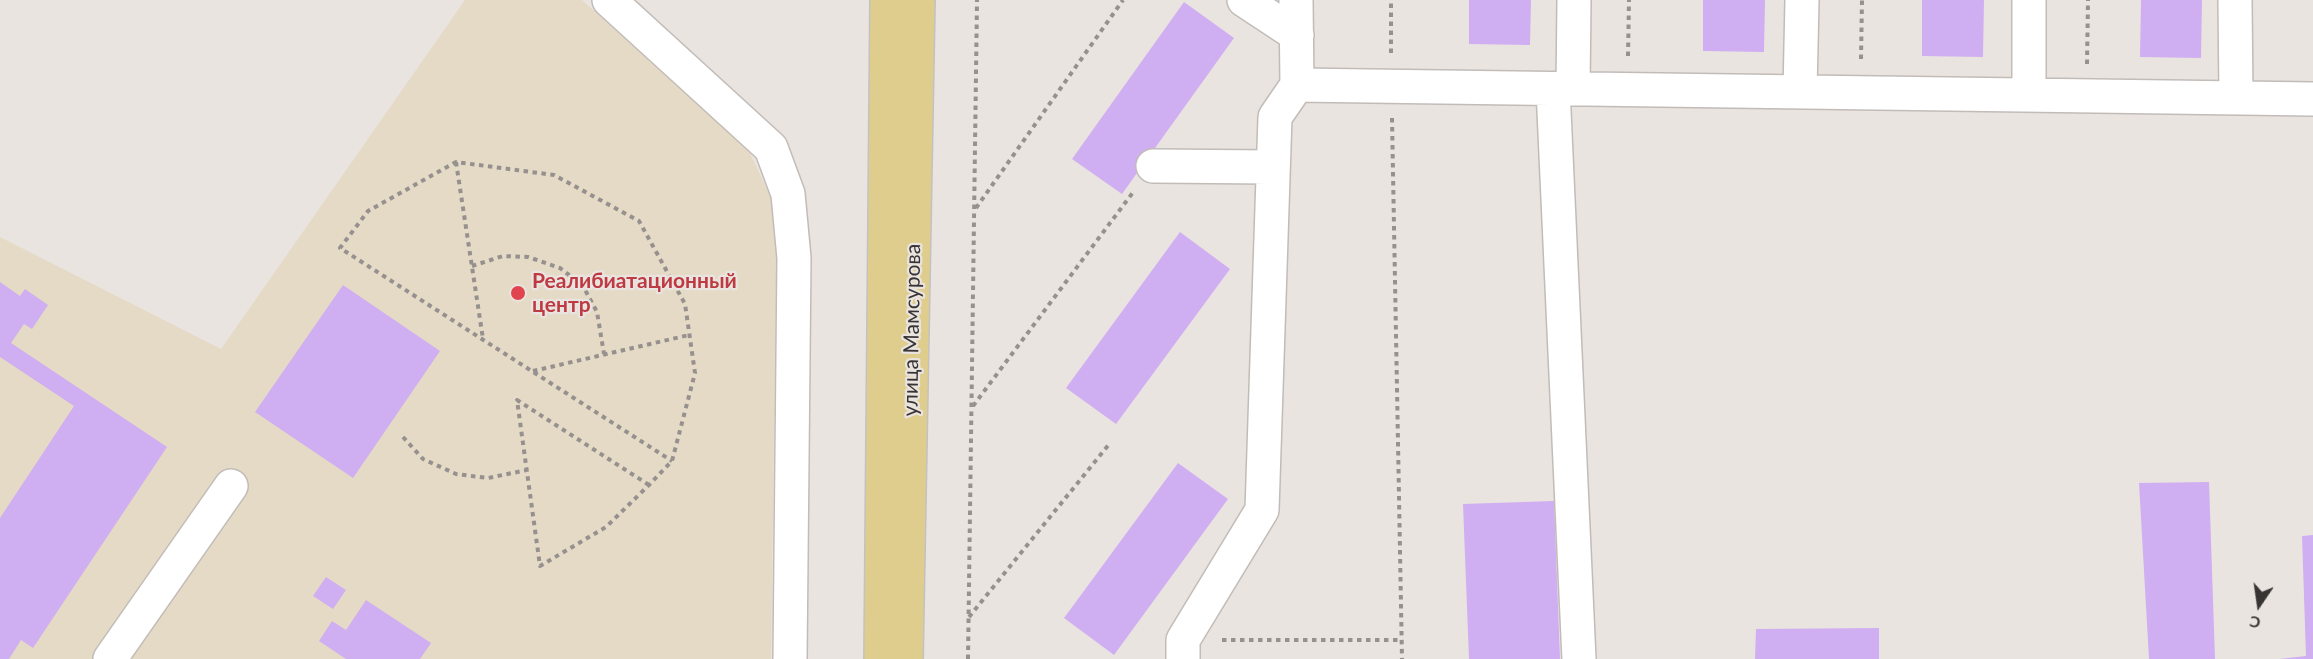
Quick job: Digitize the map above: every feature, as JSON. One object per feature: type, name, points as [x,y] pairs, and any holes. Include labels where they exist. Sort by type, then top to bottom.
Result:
[{"type":"main road","name":"улица Мамсурова","points":[[880,659],[887,0]]},
{"type":"main road","name":"улица Мамсурова","points":[[906,659],[918,0]]},
{"type":"lane","points":[[609,0],[771,148],[788,194],[794,258],[790,659]]},
{"type":"lane","points":[[1244,0],[1297,35]]},
{"type":"lane","points":[[1183,649],[1262,510],[1275,117],[1297,85],[1296,0]]},
{"type":"lane","points":[[1574,0],[1563,89],[1579,659]]},
{"type":"lane","points":[[1800,92],[1802,0]]},
{"type":"lane","points":[[2029,0],[2029,95]]},
{"type":"lane","points":[[2235,0],[2236,98]]},
{"type":"lane","points":[[1297,85],[2313,99]]},
{"type":"lane","points":[[1153,166],[1272,167]]},
{"type":"lane","points":[[110,659],[231,486]]},
{"type":"path","points":[[968,659],[976,209],[977,0]]},
{"type":"path","points":[[976,209],[1123,0]]},
{"type":"path","points":[[1391,0],[1402,659]]},
{"type":"path","points":[[1628,57],[1629,0]]},
{"type":"path","points":[[1861,62],[1862,0]]},
{"type":"path","points":[[2087,65],[2088,0]]},
{"type":"path","points":[[456,162],[483,339]]},
{"type":"path","points":[[649,485],[517,400],[540,566],[606,527],[649,485],[672,461],[695,373],[685,304],[639,221],[554,175],[456,162],[368,211],[340,248],[672,461]]},
{"type":"path","points":[[972,407],[1153,166]]},
{"type":"path","points":[[472,266],[503,256],[528,257],[560,268],[583,286],[597,312],[604,354]]},
{"type":"path","points":[[532,371],[689,334]]},
{"type":"path","points":[[404,437],[423,459],[456,474],[488,478],[527,470]]},
{"type":"path","points":[[968,618],[1110,443]]},
{"type":"path","points":[[1183,649],[1401,640]]},
{"type":"shaded area","name":"Реалибиатационный центр","points":[[465,0],[582,0],[748,149],[777,211],[771,659],[0,659],[0,237],[221,349]]},
{"type":"building","points":[[1469,0],[1531,0],[1530,45],[1469,44]]},
{"type":"building","points":[[1703,0],[1765,0],[1764,52],[1703,51]]},
{"type":"building","points":[[1922,0],[1984,0],[1983,57],[1922,56]]},
{"type":"building","points":[[2141,0],[2202,0],[2201,58],[2140,57]]},
{"type":"building","points":[[1184,2],[1234,38],[1122,194],[1072,159]]},
{"type":"building","points":[[1180,232],[1230,269],[1116,424],[1066,388]]},
{"type":"building","points":[[0,282],[20,296],[25,289],[48,305],[32,329],[24,324],[11,343],[167,447],[33,648],[21,640],[9,659],[0,659],[0,518],[74,406],[0,357]]},
{"type":"building","points":[[343,285],[440,351],[353,478],[255,412]]},
{"type":"building","points":[[1178,463],[1228,499],[1114,655],[1064,618]]},
{"type":"building","points":[[2209,482],[2215,659],[2149,659],[2139,483]]},
{"type":"building","points":[[1554,501],[1560,659],[1469,659],[1463,504]]},
{"type":"building","points":[[2313,535],[2313,659],[2279,659],[2306,656],[2302,536]]},
{"type":"building","points":[[326,577],[346,590],[333,609],[313,596]]},
{"type":"building","points":[[366,600],[431,643],[420,659],[346,659],[319,641],[332,621],[346,630]]},
{"type":"building","points":[[1879,628],[1879,659],[1755,659],[1756,629]]},
{"type":"place","name":"Реалибиатационный центр","points":[[518,293]]}]
